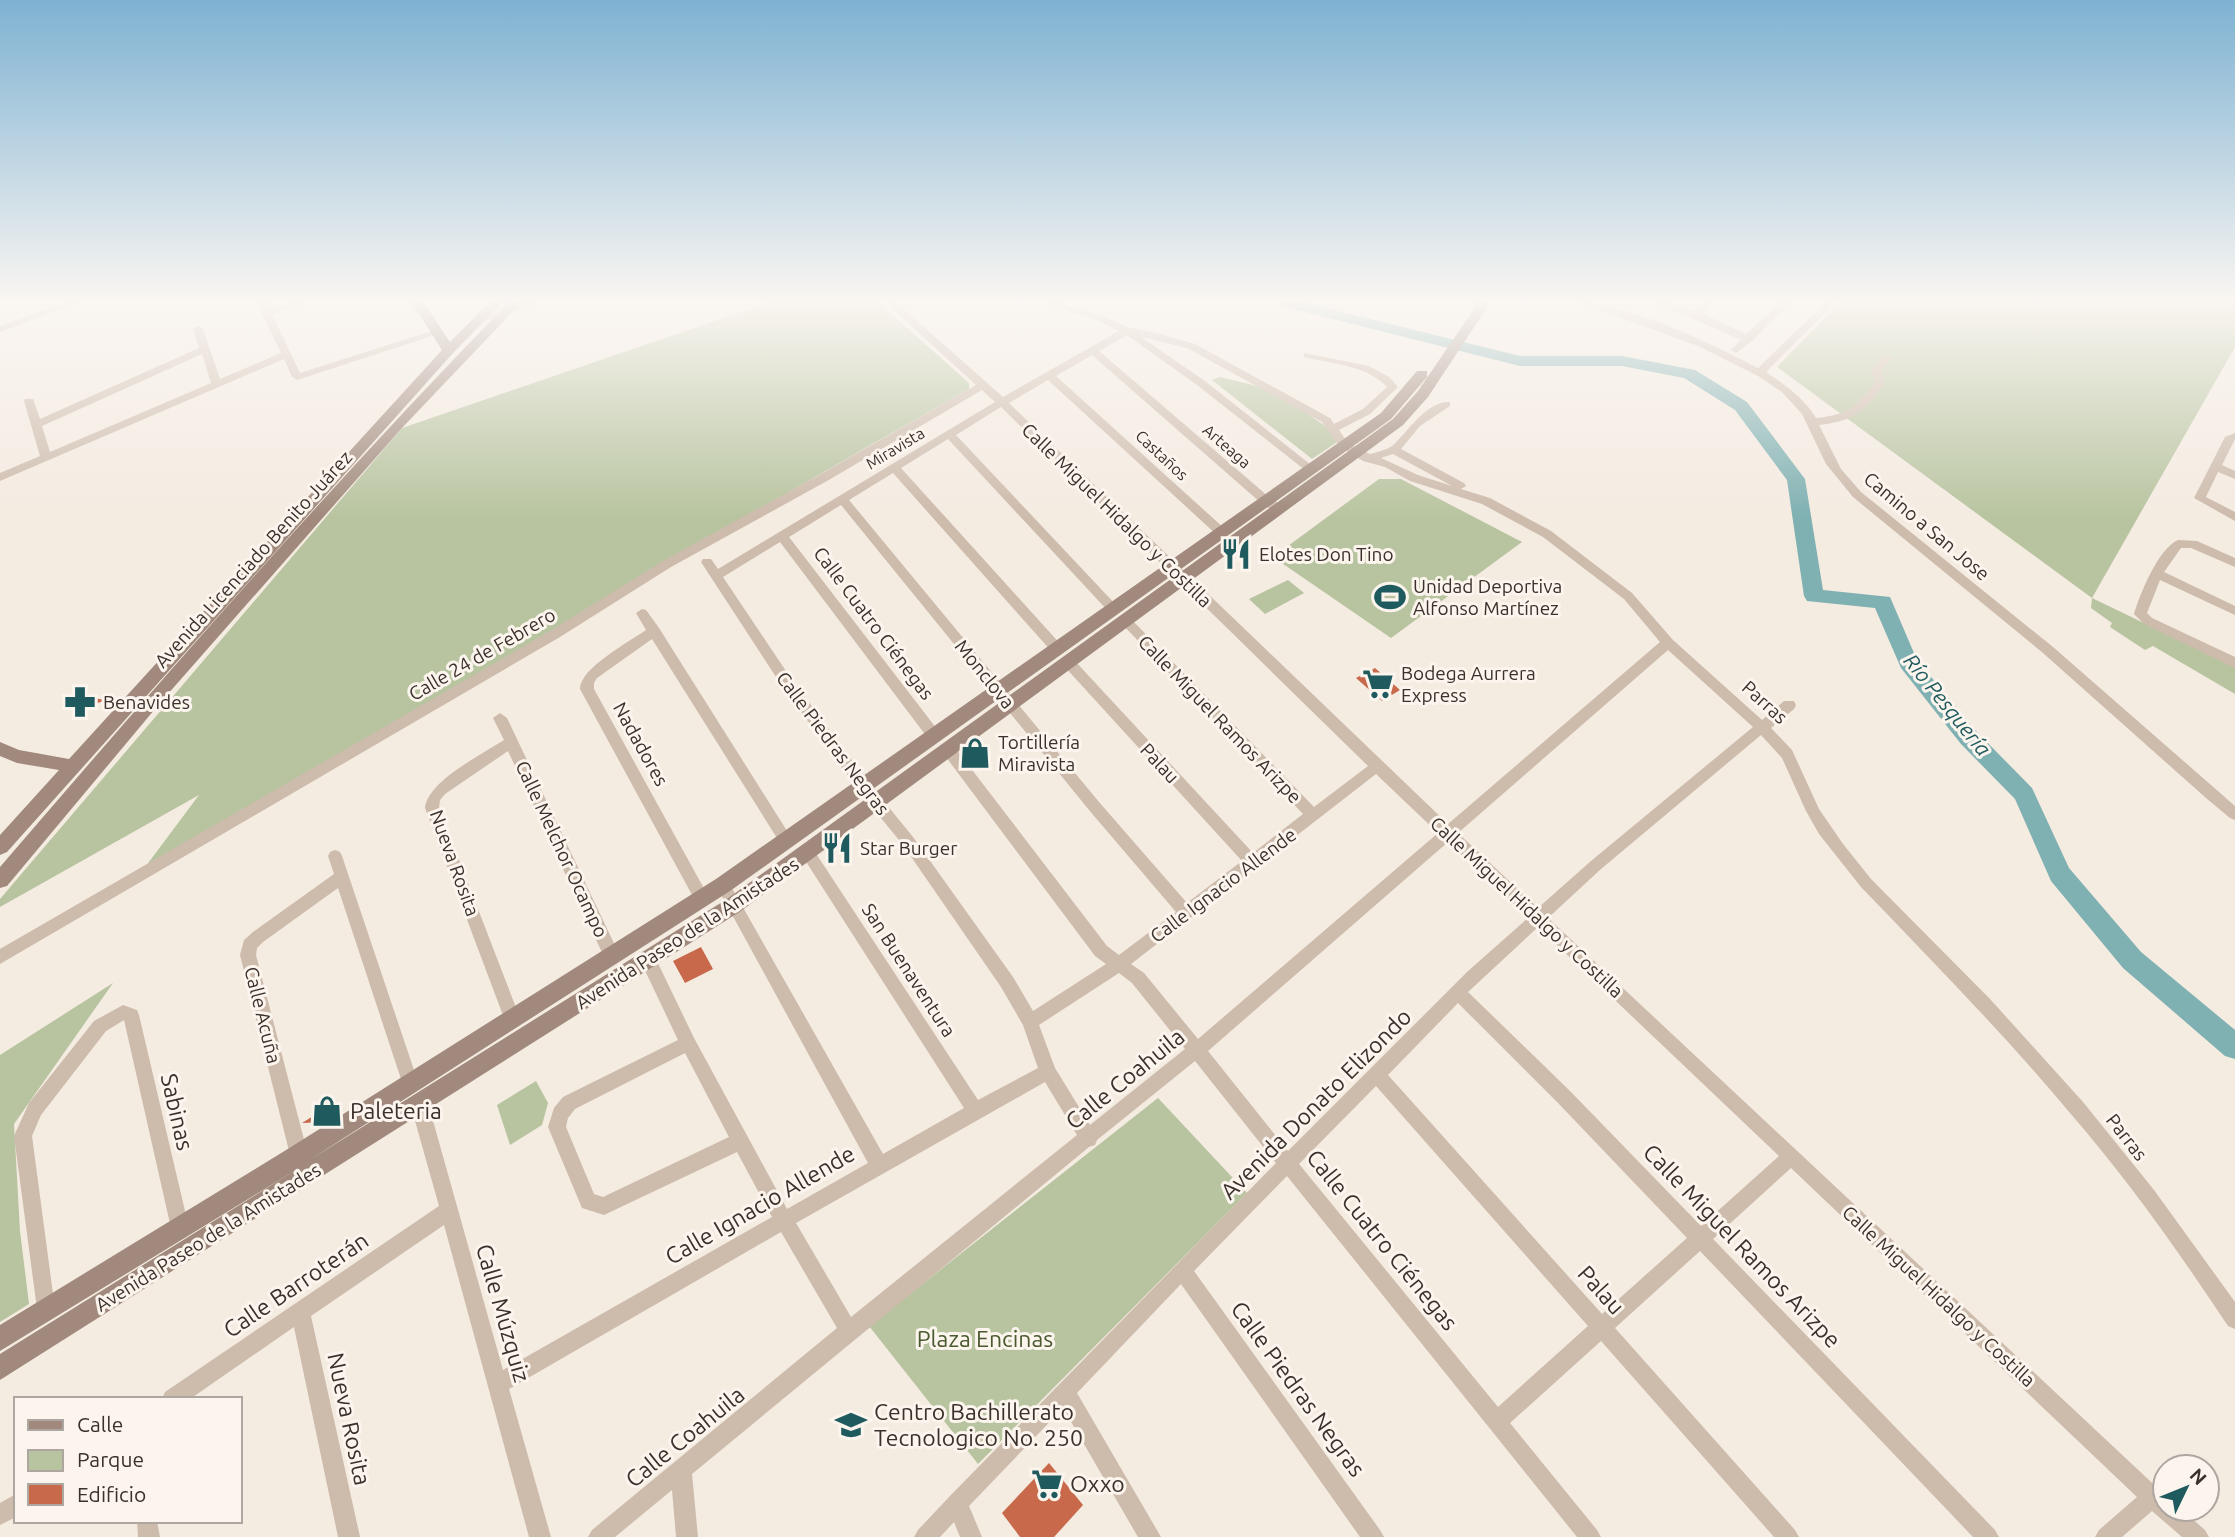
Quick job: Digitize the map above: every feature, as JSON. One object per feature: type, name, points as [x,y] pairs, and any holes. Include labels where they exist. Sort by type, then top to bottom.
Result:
[{"type":"street","points":[[36,425],[148,375]]},
{"type":"street","points":[[214,375],[217,384]]},
{"type":"street","points":[[0,477],[239,375]]},
{"type":"street","name":"Avenida Licenciado Benito Juárez","points":[[0,847],[426,375]]},
{"type":"street","name":"Avenida Licenciado Benito Juárez","points":[[0,880],[154,699],[443,375]]},
{"type":"street","name":"Calle Miguel Hidalgo y Costilla","points":[[972,375],[1377,766],[2151,1495]]},
{"type":"street","name":"Miravista","points":[[717,575],[1047,375]]},
{"type":"street","name":"Castaños","points":[[1049,375],[1222,532]]},
{"type":"street","name":"Arteaga","points":[[1121,375],[1272,504]]},
{"type":"street","points":[[1190,375],[1309,468]]},
{"type":"street","points":[[1244,375],[1313,412],[1334,428],[1356,452],[1394,450],[1486,501]]},
{"type":"street","points":[[1334,428],[1346,424],[1384,399],[1393,387],[1387,379],[1378,375]]},
{"type":"street","name":"Avenida Paseo de la Amistades","points":[[1177,574],[1222,532],[1356,452],[1373,433],[1412,409],[1433,375]]},
{"type":"street","name":"Camino a San Jose","points":[[1761,375],[1801,405],[1832,465],[1844,481],[1874,510],[2049,651],[2235,814]]},
{"type":"street","points":[[1812,422],[1838,419],[1857,413],[1880,383],[1877,375]]},
{"type":"street","name":"Calle 24 de Febrero","points":[[0,957],[555,634],[667,564],[983,385]]},
{"type":"street","points":[[29,401],[46,457]]},
{"type":"street","points":[[1394,450],[1416,425],[1446,404]]},
{"type":"street","name":"Calle Miguel Ramos Arizpe","points":[[949,434],[1314,816]]},
{"type":"street","points":[[2234,435],[2200,496],[2201,500],[2235,517]]},
{"type":"street","name":"Avenida Paseo de la Amistades","points":[[0,1368],[145,1263],[368,1122],[410,1082],[702,899],[864,787],[942,743],[1272,504],[1309,468],[1356,452]]},
{"type":"street","name":"Parras","points":[[1356,452],[1413,478],[1486,501],[1547,534],[1628,596],[1668,643],[1762,726],[1782,746],[1795,765],[1815,814],[1840,850],[1867,883],[2062,1090],[2183,1244],[2235,1319]]},
{"type":"street","name":"Palau","points":[[894,467],[1252,862]]},
{"type":"street","points":[[2216,467],[2235,475]]},
{"type":"street","name":"Monclova","points":[[841,498],[1004,699],[1186,913]]},
{"type":"street","name":"Calle Cuatro Ciénegas","points":[[781,535],[1101,951],[1138,978],[1590,1537]]},
{"type":"street","points":[[2235,563],[2193,544],[2182,543],[2171,551],[2140,611],[2142,617],[2235,663]]},
{"type":"street","name":"Calle Piedras Negras","points":[[707,562],[785,680],[876,803],[908,841],[1007,982],[1030,1022],[1048,1072],[1089,1139]]},
{"type":"street","points":[[2158,574],[2235,611]]},
{"type":"street","points":[[642,612],[787,842]]},
{"type":"street","name":"Nadadores","points":[[654,631],[592,675],[587,682],[587,689],[702,899]]},
{"type":"street","name":"Calle Coahuila","points":[[599,1537],[981,1222],[1198,1050],[1668,643]]},
{"type":"street","points":[[133,698],[154,699]]},
{"type":"street","name":"Avenida Donato Elizondo","points":[[925,1537],[1182,1270],[1458,993],[1606,856],[1789,705]]},
{"type":"street","name":"Calle Melchor Ocampo","points":[[500,718],[612,956]]},
{"type":"street","name":"Nueva Rosita","points":[[511,742],[440,790],[433,799],[432,808],[512,1018]]},
{"type":"street","name":"Avenida Paseo de la Amistades","points":[[0,1339],[46,1310],[145,1263],[180,1228],[299,1155],[368,1122],[419,1103],[566,1012],[734,905],[808,853],[876,803],[942,743]]},
{"type":"street","points":[[0,749],[17,756],[72,766]]},
{"type":"street","name":"Calle Ignacio Allende","points":[[1030,1022],[1118,965],[1377,766]]},
{"type":"street","name":"San Buenaventura","points":[[808,853],[975,1111]]},
{"type":"street","points":[[335,856],[410,1082]]},
{"type":"street","name":"Calle Acuña","points":[[299,1155],[248,956],[250,945],[258,937],[341,877]]},
{"type":"street","points":[[723,885],[879,1165]]},
{"type":"street","points":[[648,960],[740,1142],[849,1331]]},
{"type":"street","points":[[556,991],[566,1012]]},
{"type":"street","name":"Calle Miguel Ramos Arizpe","points":[[1458,993],[1565,1098],[1988,1537]]},
{"type":"street","name":"Sabinas","points":[[46,1310],[23,1136],[35,1109],[100,1026],[123,1012],[131,1014],[180,1228]]},
{"type":"street","points":[[688,1043],[569,1103],[560,1114],[557,1127],[588,1202],[604,1206],[740,1142]]},
{"type":"street","name":"Calle Ignacio Allende","points":[[498,1384],[879,1165],[1048,1072]]},
{"type":"street","name":"Palau","points":[[1377,1075],[1788,1537]]},
{"type":"street","name":"Calle Múzquiz","points":[[419,1103],[540,1537]]},
{"type":"street","points":[[1497,1422],[1790,1158]]},
{"type":"street","name":"Calle Barroterán","points":[[175,1397],[449,1211]]},
{"type":"street","name":"Calle Piedras Negras","points":[[1182,1270],[1373,1537]]},
{"type":"street","name":"Nueva Rosita","points":[[300,1311],[349,1537]]},
{"type":"street","points":[[1065,1392],[1150,1537]]},
{"type":"street","points":[[681,1470],[687,1537]]},
{"type":"street","points":[[957,1503],[971,1537]]},
{"type":"street","points":[[2106,1537],[2151,1511]]},
{"type":"street","name":"Calle Miguel Hidalgo y Costilla","points":[[2182,1523],[2198,1537]]},
{"type":"green space","points":[[558,375],[960,375],[969,383],[969,389],[143,870],[199,795],[0,907],[0,899],[402,428]]},
{"type":"green space","points":[[1788,375],[2219,375],[2092,598]]},
{"type":"green space","points":[[1220,377],[1257,386],[1296,406],[1343,438],[1312,459],[1212,380]]},
{"type":"green space","name":"Unidad Deportiva Alfonso Martínez","points":[[1379,479],[1401,479],[1522,542],[1391,638],[1273,557]]},
{"type":"green space","points":[[1288,580],[1304,593],[1265,614],[1249,599]]},
{"type":"green space","points":[[2092,598],[2235,667],[2235,694],[2153,646],[2145,650],[2110,627],[2112,623],[2091,608]]},
{"type":"green space","points":[[113,983],[14,1124],[20,1231],[29,1304],[0,1322],[0,1055]]},
{"type":"green space","points":[[536,1081],[548,1103],[542,1125],[510,1145],[497,1105]]},
{"type":"green space","name":"Plaza Encinas","points":[[1158,1098],[1247,1193],[978,1464],[869,1326]]},
{"type":"building","name":"Bodega Aurrera Express","points":[[1375,668],[1400,690],[1382,701],[1356,678]]},
{"type":"building","name":"Benavides","points":[[72,695],[106,700],[81,709],[62,706]]},
{"type":"building","points":[[701,947],[713,969],[685,983],[673,961]]},
{"type":"building","name":"Paleteria","points":[[329,1106],[335,1116],[325,1122],[302,1123]]},
{"type":"building","name":"Oxxo","points":[[1049,1463],[1083,1505],[1054,1537],[1020,1537],[1002,1513]]},
{"type":"waterway","name":"Río Pesquería","points":[[1690,375],[1741,406],[1796,479],[1814,596],[1883,602],[1908,663],[1969,738],[2024,794],[2060,874],[2132,960],[2235,1047]]},
{"type":"place","name":"Elotes Don Tino","points":[[1236,554]]},
{"type":"place","name":"Unidad Deportiva Alfonso Martínez","points":[[1390,597]]},
{"type":"place","name":"Bodega Aurrera Express","points":[[1378,684]]},
{"type":"place","name":"Benavides","points":[[80,702]]},
{"type":"place","name":"Tortillería Miravista","points":[[975,753]]},
{"type":"place","name":"Star Burger","points":[[837,848]]},
{"type":"place","name":"Paleteria","points":[[327,1111]]},
{"type":"place","name":"Centro Bachillerato Tecnologico No. 250","points":[[851,1425]]},
{"type":"place","name":"Oxxo","points":[[1047,1484]]}]
